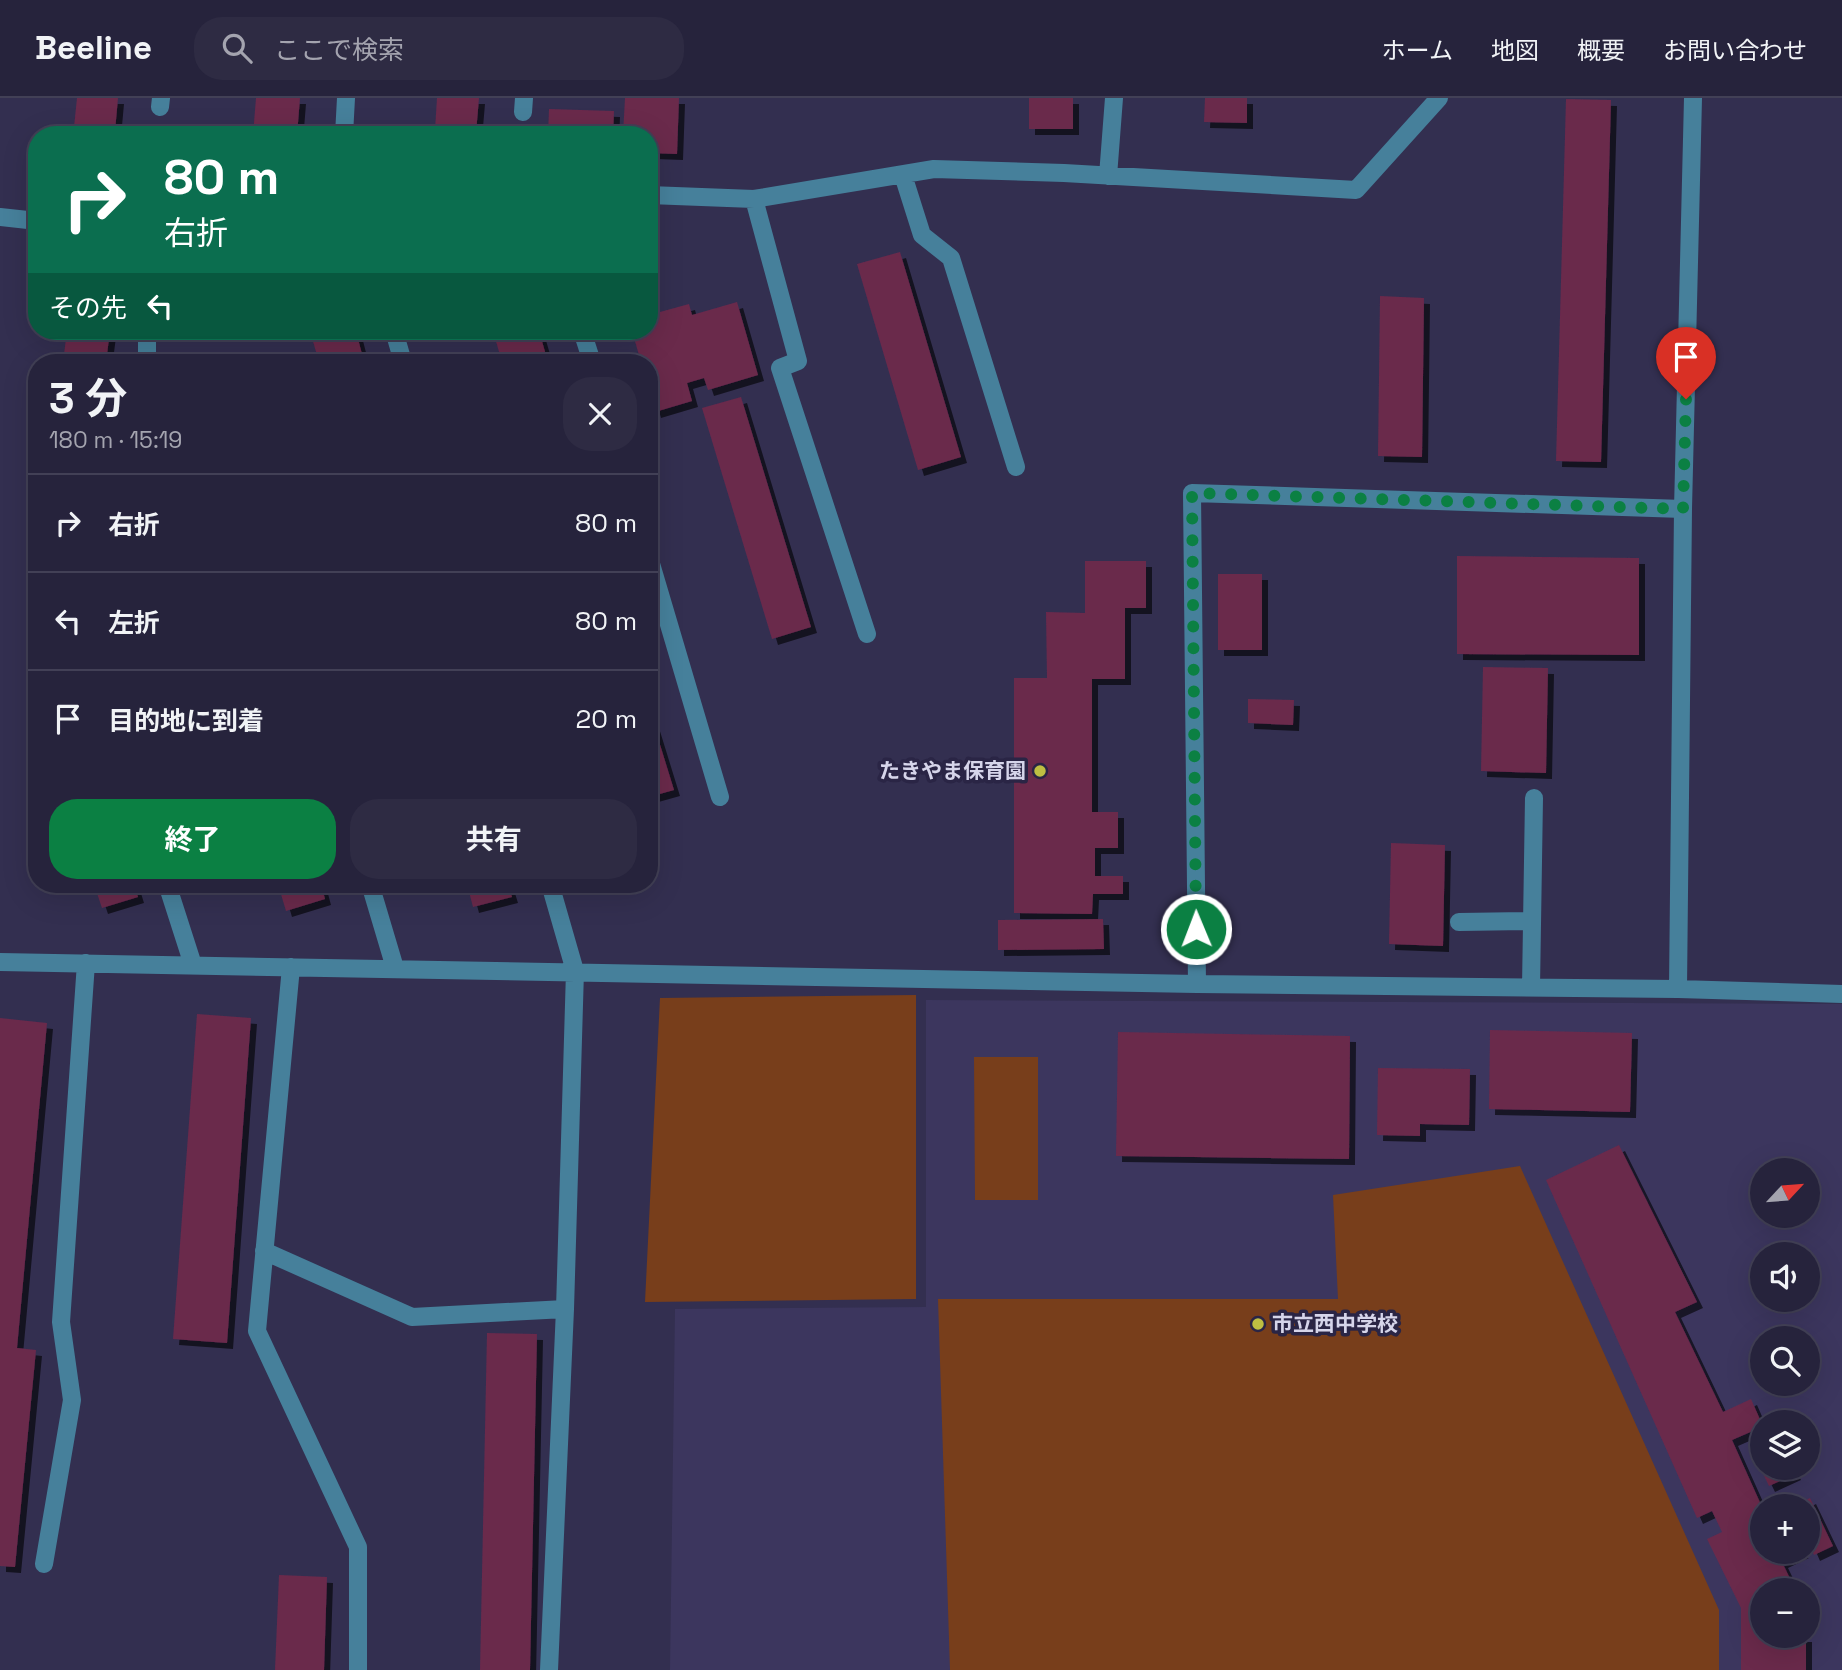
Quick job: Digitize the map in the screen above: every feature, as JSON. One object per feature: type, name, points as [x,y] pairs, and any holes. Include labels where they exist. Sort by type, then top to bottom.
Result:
[{"type":"street","points":[[344,126],[346,98]]},
{"type":"street","points":[[1108,176],[1114,98]]},
{"type":"street","points":[[658,195],[754,200],[934,169],[1356,190],[1439,98]]},
{"type":"street","points":[[1678,989],[1683,509],[1693,98]]},
{"type":"street","points":[[903,175],[922,235],[951,258],[1016,467]]},
{"type":"street","points":[[754,200],[798,361],[780,368],[866,635]]},
{"type":"street","points":[[0,217],[28,220]]},
{"type":"street","points":[[1197,984],[1192,493],[1683,509]]},
{"type":"street","points":[[658,587],[720,797]]},
{"type":"street","points":[[1531,987],[1534,798]]},
{"type":"street","points":[[170,893],[193,965]]},
{"type":"street","points":[[373,893],[395,968]]},
{"type":"street","points":[[549,1670],[565,1309],[575,971],[553,893]]},
{"type":"street","points":[[1459,922],[1531,921]]},
{"type":"street","points":[[0,962],[1197,984],[1678,989],[1842,994]]},
{"type":"street","points":[[44,1564],[72,1400],[61,1322],[86,962]]},
{"type":"street","points":[[291,967],[257,1331],[358,1547],[358,1670]]},
{"type":"street","points":[[264,1251],[412,1317],[565,1309]]},
{"type":"shaded area","points":[[916,995],[916,1299],[645,1302],[660,998]]},
{"type":"shaded area","name":"市立西中学校","points":[[926,1000],[1842,1004],[1842,1670],[670,1670],[675,1309],[926,1307]]},
{"type":"shaded area","points":[[974,1057],[1038,1057],[1038,1200],[975,1200]]},
{"type":"shaded area","points":[[1520,1166],[1719,1610],[1719,1670],[950,1670],[938,1299],[1338,1299],[1333,1195]]},
{"type":"building","points":[[77,98],[118,98],[115,126],[74,126]]},
{"type":"building","points":[[256,98],[300,98],[298,126],[254,126]]},
{"type":"building","points":[[437,98],[479,98],[477,126],[435,126]]},
{"type":"building","points":[[625,98],[679,98],[677,154],[658,153],[658,126],[623,126]]},
{"type":"building","points":[[1029,98],[1073,98],[1073,129],[1029,129]]},
{"type":"building","points":[[1205,98],[1247,98],[1247,123],[1204,122]]},
{"type":"building","points":[[1566,99],[1611,100],[1601,462],[1556,461]]},
{"type":"building","points":[[549,109],[614,111],[613,126],[548,126]]},
{"type":"building","points":[[900,252],[961,457],[918,470],[857,264]]},
{"type":"building","points":[[1380,296],[1424,298],[1422,457],[1378,456]]},
{"type":"building","points":[[737,302],[758,375],[708,390],[704,378],[687,383],[692,401],[658,411],[658,354],[639,354],[635,340],[658,340],[658,313],[689,304],[692,315]]},
{"type":"building","points":[[66,340],[109,340],[107,354],[64,354]]},
{"type":"building","points":[[313,340],[358,340],[362,354],[317,354]]},
{"type":"building","points":[[496,340],[542,340],[546,354],[500,354]]},
{"type":"building","points":[[741,397],[811,627],[772,639],[702,408]]},
{"type":"building","points":[[1457,556],[1639,558],[1639,655],[1457,654]]},
{"type":"building","points":[[1085,561],[1146,561],[1146,608],[1125,608],[1125,679],[1092,679],[1092,812],[1118,812],[1118,848],[1095,848],[1095,876],[1123,876],[1123,894],[1093,894],[1092,914],[1014,913],[1014,678],[1047,678],[1046,612],[1085,613]]},
{"type":"building","points":[[1218,574],[1262,574],[1262,650],[1218,650]]},
{"type":"building","points":[[1483,667],[1548,668],[1546,773],[1481,771]]},
{"type":"building","points":[[1248,699],[1294,700],[1293,725],[1248,723]]},
{"type":"building","points":[[658,738],[674,790],[658,794]]},
{"type":"building","points":[[1391,843],[1445,845],[1443,946],[1389,944]]},
{"type":"building","points":[[97,893],[137,893],[138,897],[102,908]]},
{"type":"building","points":[[281,893],[323,893],[325,899],[286,911]]},
{"type":"building","points":[[469,893],[511,893],[512,897],[473,907]]},
{"type":"building","points":[[1103,919],[1104,949],[998,950],[998,920]]},
{"type":"building","points":[[197,1014],[251,1018],[227,1343],[173,1339]]},
{"type":"building","points":[[0,1018],[47,1023],[17,1348],[36,1350],[15,1567],[0,1566]]},
{"type":"building","points":[[1490,1030],[1632,1033],[1630,1112],[1489,1109]]},
{"type":"building","points":[[1118,1032],[1350,1036],[1349,1159],[1116,1156]]},
{"type":"building","points":[[1378,1068],[1470,1069],[1469,1125],[1420,1124],[1420,1136],[1377,1135]]},
{"type":"building","points":[[1619,1145],[1697,1302],[1675,1312],[1723,1412],[1751,1399],[1756,1410],[1750,1410],[1750,1432],[1732,1440],[1756,1494],[1750,1494],[1750,1564],[1783,1564],[1790,1578],[1750,1578],[1750,1648],[1806,1648],[1806,1670],[1741,1670],[1741,1608],[1707,1539],[1722,1532],[1712,1511],[1697,1518],[1546,1180]]},
{"type":"building","points":[[487,1333],[537,1334],[530,1670],[480,1670]]},
{"type":"building","points":[[1766,1480],[1782,1480],[1769,1486]]},
{"type":"building","points":[[1820,1519],[1833,1546],[1820,1552]]},
{"type":"building","points":[[279,1575],[327,1577],[324,1670],[275,1670]]},
{"type":"place","name":"たきやま保育園","points":[[1040,771]]},
{"type":"place","name":"市立西中学校","points":[[1258,1324]]},
{"type":"route","points":[[1196,929],[1192,493],[1683,509],[1686,399]]}]
